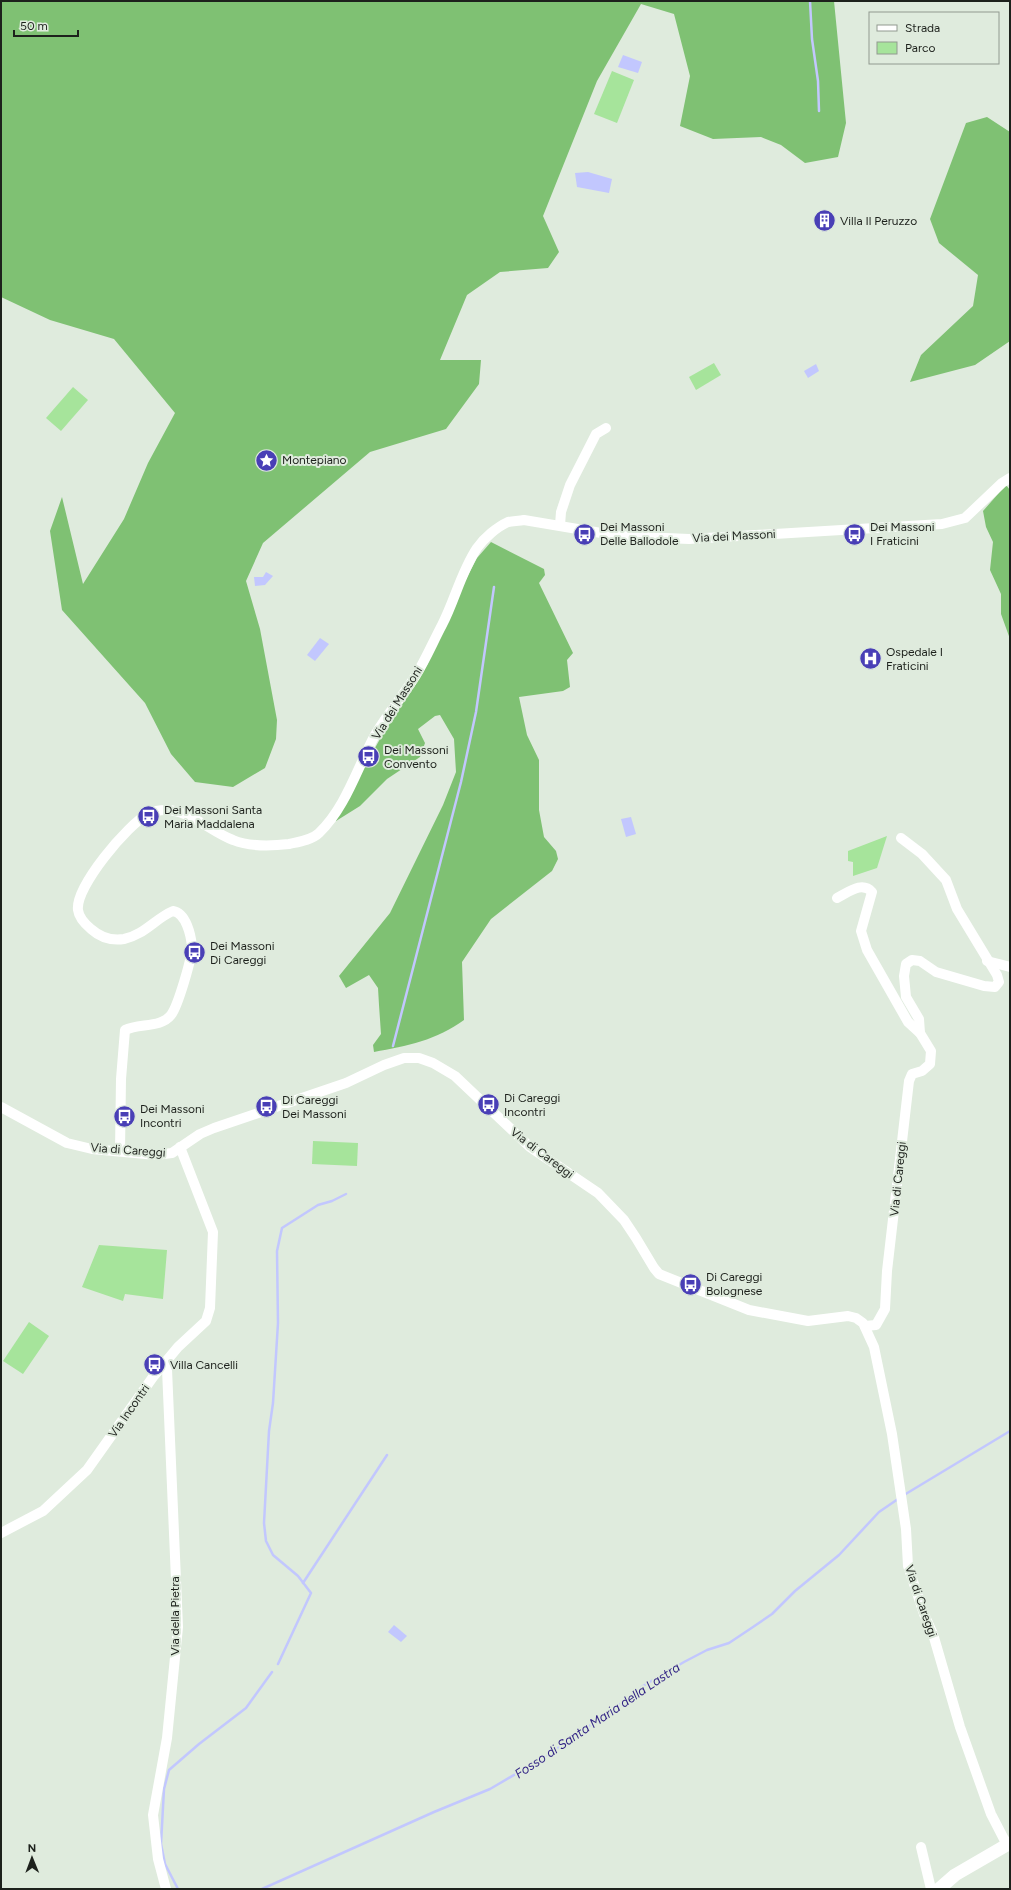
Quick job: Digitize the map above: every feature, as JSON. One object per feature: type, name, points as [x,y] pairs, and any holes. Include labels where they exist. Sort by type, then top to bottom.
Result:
[{"type":"main road","points":[[939,1889],[956,1875],[1008,1844]]},
{"type":"street","points":[[560,525],[561,512],[570,485],[596,434],[606,428]]},
{"type":"street","name":"Via dei Massoni","points":[[120,1151],[121,1080],[125,1030],[165,1020],[171,1015],[182,988],[192,947],[183,918],[176,912],[170,912],[144,930],[126,938],[104,938],[91,929],[80,918],[77,908],[84,887],[98,866],[130,828],[145,816],[158,811],[181,812],[233,840],[256,845],[287,844],[299,842],[317,835],[331,819],[345,797],[376,735],[416,675],[444,620],[458,583],[478,547],[491,534],[508,522],[524,520],[619,536],[689,539],[942,524],[965,518],[1002,483],[1010,478]]},
{"type":"street","name":"Via di Careggi","points":[[901,838],[922,854],[946,880],[957,909],[987,961],[997,974],[999,982],[995,987],[984,986],[936,972],[920,960],[912,960],[906,964],[904,976],[906,996],[919,1019],[920,1033]]},
{"type":"street","name":"Via di Careggi","points":[[837,898],[860,886],[868,888],[872,892],[861,931],[867,950],[908,1022],[920,1033],[931,1052],[930,1064],[922,1071],[912,1074],[909,1080],[887,1271],[885,1308],[876,1325],[864,1326]]},
{"type":"street","points":[[987,961],[1010,967]]},
{"type":"street","name":"Via di Careggi","points":[[2,1111],[67,1143],[92,1149],[156,1155],[172,1153],[200,1134],[214,1128],[346,1083],[404,1058],[419,1058],[433,1063],[455,1076],[520,1138],[598,1194],[624,1220],[659,1274],[749,1310],[808,1321],[848,1316],[856,1318],[864,1326],[874,1347],[892,1434],[906,1529],[908,1566],[924,1614],[933,1634],[960,1727],[991,1814],[1008,1844]]},
{"type":"street","name":"Via Incontri","points":[[1,1533],[43,1511],[87,1470],[153,1377],[178,1347],[206,1321],[210,1308],[213,1232],[180,1147]]},
{"type":"street","name":"Via della Pietra","points":[[163,1366],[167,1369],[178,1627],[167,1738],[153,1815],[158,1859],[166,1889]]},
{"type":"street","points":[[921,1847],[931,1889]]},
{"type":"green space","points":[[1,1],[834,1],[846,123],[838,157],[805,163],[781,145],[761,137],[713,139],[680,126],[690,76],[674,14],[641,4],[597,81],[543,216],[559,252],[548,268],[500,272],[467,295],[440,360],[481,360],[479,384],[446,429],[370,452],[263,543],[246,581],[260,629],[277,720],[276,739],[265,768],[233,787],[195,782],[171,754],[145,703],[62,610],[50,531],[62,497],[83,584],[124,519],[148,463],[175,413],[114,339],[50,320],[1,297]]},
{"type":"green space","points":[[612,71],[634,80],[617,123],[594,114]]},
{"type":"green space","points":[[987,117],[1010,132],[1010,341],[975,365],[910,382],[921,355],[973,306],[978,275],[939,243],[930,219],[966,123]]},
{"type":"green space","points":[[714,363],[721,375],[696,390],[689,377]]},
{"type":"green space","points":[[73,387],[88,400],[61,431],[46,418]]},
{"type":"green space","points":[[1006,485],[1010,490],[1010,639],[1001,614],[1001,594],[990,570],[993,542],[986,527],[983,511]]},
{"type":"green space","points":[[491,542],[544,569],[545,575],[539,583],[573,653],[567,660],[570,687],[563,691],[519,697],[527,735],[539,760],[539,810],[544,837],[556,851],[558,859],[552,871],[491,919],[462,962],[464,1020],[443,1033],[410,1045],[374,1052],[373,1045],[381,1034],[378,988],[369,975],[346,988],[339,976],[390,913],[443,805],[456,772],[454,739],[440,715],[435,716],[418,729],[425,743],[420,757],[387,779],[360,806],[336,821],[336,818],[380,739],[427,665],[461,589],[477,558]]},
{"type":"green space","points":[[887,836],[877,868],[853,876],[853,862],[848,861],[848,851]]},
{"type":"green space","points":[[313,1141],[358,1143],[357,1166],[312,1164]]},
{"type":"green space","points":[[99,1245],[167,1250],[163,1299],[125,1294],[123,1301],[82,1287]]},
{"type":"green space","points":[[29,1322],[49,1336],[23,1374],[3,1361]]},
{"type":"water","points":[[623,55],[642,62],[638,73],[618,67]]},
{"type":"water","points":[[588,172],[612,179],[609,193],[577,187],[575,173]]},
{"type":"water","points":[[816,364],[819,371],[808,378],[804,371]]},
{"type":"water","points":[[266,572],[273,576],[265,585],[255,586],[254,577],[263,577]]},
{"type":"water","points":[[320,638],[329,644],[315,661],[307,655]]},
{"type":"water","points":[[631,817],[636,834],[626,837],[621,819]]},
{"type":"water","points":[[394,1625],[407,1636],[401,1642],[388,1632]]},
{"type":"waterway","points":[[810,1],[812,39],[818,81],[819,111]]},
{"type":"waterway","points":[[393,1046],[461,782],[476,712],[494,587]]},
{"type":"waterway","points":[[278,1664],[311,1593],[298,1576],[273,1555],[266,1541],[264,1523],[269,1431],[273,1403],[278,1323],[277,1251],[282,1228],[318,1205],[332,1201],[346,1194]]},
{"type":"waterway","name":"Fosso di Santa Maria della Lastra","points":[[904,1495],[1010,1431]]},
{"type":"waterway","points":[[303,1583],[387,1455]]},
{"type":"waterway","name":"Fosso di Santa Maria della Lastra","points":[[262,1889],[434,1812],[490,1789],[548,1755],[619,1705],[643,1686],[707,1650],[729,1643],[772,1614],[795,1591],[839,1555],[879,1512],[898,1499]]},
{"type":"waterway","points":[[178,1889],[165,1864],[161,1844],[164,1789],[169,1770],[199,1744],[246,1708],[272,1672]]},
{"type":"place","name":"Villa Il Peruzzo","points":[[825,221]]},
{"type":"place","name":"Montepiano","points":[[267,460]]},
{"type":"place","name":"Dei Massoni Delle Ballodole","points":[[584,534]]},
{"type":"place","name":"Dei Massoni I Fraticini","points":[[855,534]]},
{"type":"place","name":"Ospedale I Fraticini","points":[[871,659]]},
{"type":"place","name":"Dei Massoni Convento","points":[[369,757]]},
{"type":"place","name":"Dei Massoni Santa Maria Maddalena","points":[[149,817]]},
{"type":"place","name":"Dei Massoni Di Careggi","points":[[194,953]]},
{"type":"place","name":"Di Careggi Incontri","points":[[489,1105]]},
{"type":"place","name":"Di Careggi Dei Massoni","points":[[266,1107]]},
{"type":"place","name":"Dei Massoni Incontri","points":[[124,1116]]},
{"type":"place","name":"Di Careggi Bolognese","points":[[690,1284]]},
{"type":"place","name":"Villa Cancelli","points":[[154,1365]]}]
